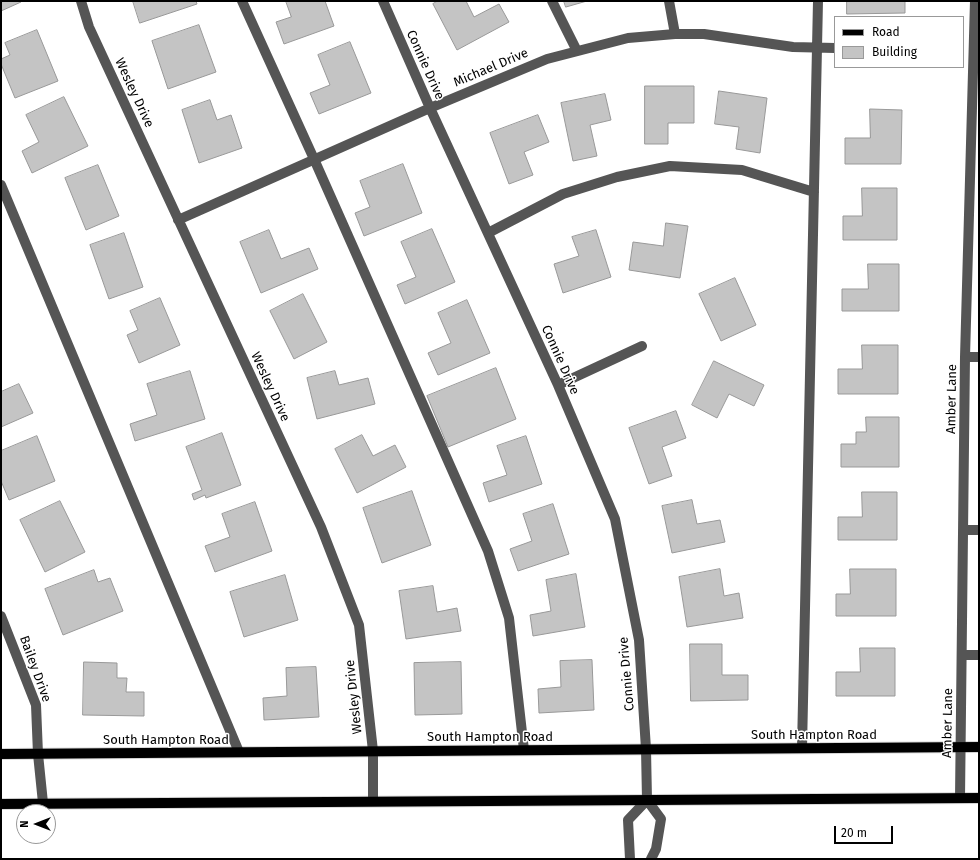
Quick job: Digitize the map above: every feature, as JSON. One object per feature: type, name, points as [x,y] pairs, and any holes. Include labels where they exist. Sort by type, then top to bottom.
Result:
[{"type":"main road","name":"South Hampton Road","points":[[1,754],[979,746]]},
{"type":"main road","points":[[1,804],[979,798]]},
{"type":"street","name":"Wesley Drive","points":[[81,1],[89,27],[321,527],[359,625],[373,751],[373,801]]},
{"type":"street","points":[[242,1],[314,159],[488,552],[509,618],[524,750]]},
{"type":"street","name":"Connie Drive","points":[[383,1],[430,108],[558,385],[615,518],[639,640],[646,749],[647,800]]},
{"type":"street","points":[[552,1],[577,51]]},
{"type":"street","points":[[669,1],[675,34]]},
{"type":"street","points":[[802,748],[818,1]]},
{"type":"street","name":"Amber Lane","points":[[960,798],[965,358],[974,52],[974,1]]},
{"type":"street","name":"Michael Drive","points":[[178,220],[430,108],[547,59],[577,51],[628,38],[675,34],[704,34],[793,47],[834,48]]},
{"type":"street","points":[[964,51],[974,52]]},
{"type":"street","points":[[488,233],[563,194],[617,176],[670,166],[742,170],[814,192]]},
{"type":"street","points":[[1,185],[239,752]]},
{"type":"street","points":[[558,385],[642,346]]},
{"type":"street","points":[[965,358],[979,357]]},
{"type":"street","points":[[963,530],[979,530]]},
{"type":"street","name":"Bailey Drive","points":[[1,616],[36,705],[38,754],[44,803]]},
{"type":"street","points":[[962,655],[979,655]]},
{"type":"street","points":[[630,859],[628,820],[647,800],[661,819],[656,848],[652,859]]},
{"type":"building","points":[[1,1],[21,1],[21,2],[1,11]]},
{"type":"building","points":[[133,1],[196,1],[197,4],[140,23]]},
{"type":"building","points":[[286,1],[325,1],[334,26],[284,44],[276,22],[291,17]]},
{"type":"building","points":[[438,1],[466,1],[474,17],[499,4],[509,22],[457,50],[433,4]]},
{"type":"building","points":[[564,1],[587,1],[566,7]]},
{"type":"building","points":[[847,1],[905,1],[905,13],[847,14]]},
{"type":"building","points":[[199,25],[216,72],[168,89],[152,41]]},
{"type":"building","points":[[37,30],[58,81],[15,98],[1,64],[1,59],[10,55],[5,43]]},
{"type":"building","points":[[350,42],[371,93],[319,114],[310,93],[330,85],[318,55]]},
{"type":"building","points":[[645,86],[694,86],[694,123],[668,123],[668,144],[645,144]]},
{"type":"building","points":[[719,91],[767,98],[760,153],[736,149],[739,127],[715,124]]},
{"type":"building","points":[[605,94],[611,120],[590,125],[597,156],[573,161],[561,103]]},
{"type":"building","points":[[64,97],[88,146],[32,173],[22,151],[39,142],[26,115]]},
{"type":"building","points":[[210,100],[217,120],[231,115],[242,148],[199,163],[182,110]]},
{"type":"building","points":[[870,109],[902,110],[901,164],[845,164],[845,138],[870,138]]},
{"type":"building","points":[[538,115],[549,142],[524,152],[533,175],[509,184],[490,133]]},
{"type":"building","points":[[403,164],[422,213],[364,236],[355,213],[370,207],[360,181]]},
{"type":"building","points":[[98,165],[119,216],[86,230],[65,178]]},
{"type":"building","points":[[862,188],[897,188],[897,240],[843,240],[843,216],[862,216]]},
{"type":"building","points":[[666,223],[688,226],[680,278],[629,270],[633,242],[663,246]]},
{"type":"building","points":[[432,229],[455,282],[405,304],[397,285],[416,277],[401,242]]},
{"type":"building","points":[[269,230],[281,259],[309,248],[318,269],[261,293],[240,242]]},
{"type":"building","points":[[596,230],[611,277],[563,293],[554,264],[579,256],[572,237]]},
{"type":"building","points":[[124,233],[143,287],[109,299],[90,245]]},
{"type":"building","points":[[868,264],[899,264],[899,311],[842,311],[842,289],[868,289]]},
{"type":"building","points":[[735,278],[756,325],[721,341],[699,294]]},
{"type":"building","points":[[303,294],[327,342],[294,359],[270,311]]},
{"type":"building","points":[[160,298],[180,345],[139,363],[127,335],[138,330],[130,311]]},
{"type":"building","points":[[467,300],[490,353],[438,375],[428,353],[451,343],[438,313]]},
{"type":"building","points":[[862,345],[898,345],[898,394],[838,394],[838,369],[862,369]]},
{"type":"building","points":[[714,361],[764,385],[754,406],[729,394],[717,418],[692,405]]},
{"type":"building","points":[[496,368],[516,419],[448,447],[427,396]]},
{"type":"building","points":[[190,371],[205,419],[135,441],[130,424],[157,415],[147,384]]},
{"type":"building","points":[[335,371],[339,385],[368,378],[375,404],[317,419],[307,378]]},
{"type":"building","points":[[19,384],[33,413],[1,427],[1,392]]},
{"type":"building","points":[[676,411],[686,438],[662,447],[672,476],[649,484],[629,428]]},
{"type":"building","points":[[866,417],[899,417],[899,467],[841,467],[841,444],[856,444],[856,432],[866,432]]},
{"type":"building","points":[[222,433],[241,485],[206,498],[205,495],[194,500],[192,494],[202,490],[186,447]]},
{"type":"building","points":[[362,435],[373,456],[395,445],[406,467],[357,493],[335,449]]},
{"type":"building","points":[[37,436],[55,481],[9,500],[1,481],[1,451]]},
{"type":"building","points":[[526,436],[542,484],[489,502],[483,483],[507,475],[497,446]]},
{"type":"building","points":[[412,491],[431,545],[382,563],[363,508]]},
{"type":"building","points":[[862,492],[897,492],[897,540],[838,540],[838,517],[862,517]]},
{"type":"building","points":[[692,500],[697,524],[720,520],[725,542],[672,553],[662,506]]},
{"type":"building","points":[[60,501],[85,552],[45,572],[20,520]]},
{"type":"building","points":[[255,502],[272,551],[215,572],[205,546],[230,537],[222,514]]},
{"type":"building","points":[[553,504],[569,554],[518,571],[510,549],[532,541],[523,514]]},
{"type":"building","points":[[720,569],[724,596],[739,593],[743,618],[687,627],[679,577]]},
{"type":"building","points":[[850,569],[896,569],[896,616],[836,616],[836,594],[850,594]]},
{"type":"building","points":[[94,570],[98,582],[110,578],[123,611],[63,635],[45,589]]},
{"type":"building","points":[[576,574],[585,627],[533,636],[530,615],[551,611],[546,580]]},
{"type":"building","points":[[285,575],[298,620],[244,637],[230,592]]},
{"type":"building","points":[[433,586],[437,612],[457,608],[461,631],[406,639],[399,591]]},
{"type":"building","points":[[690,644],[722,644],[722,675],[748,675],[748,700],[691,701]]},
{"type":"building","points":[[860,648],[895,648],[895,696],[836,696],[836,672],[860,672]]},
{"type":"building","points":[[592,660],[594,710],[539,713],[538,689],[561,687],[560,661]]},
{"type":"building","points":[[84,662],[117,663],[117,678],[127,678],[126,692],[144,692],[144,716],[83,715]]},
{"type":"building","points":[[461,662],[462,714],[415,715],[414,663]]},
{"type":"building","points":[[316,667],[319,717],[264,720],[263,698],[287,696],[286,668]]}]
